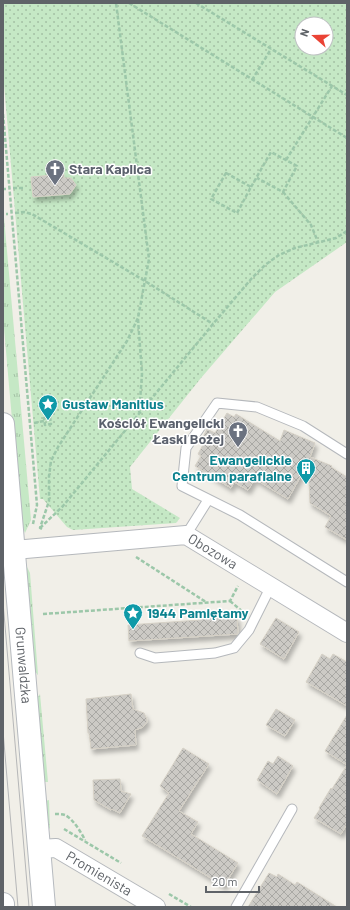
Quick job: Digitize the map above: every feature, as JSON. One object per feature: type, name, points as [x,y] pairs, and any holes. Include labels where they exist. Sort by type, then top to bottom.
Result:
[{"type":"street","name":"Grunwaldzka","points":[[3,424],[44,907]]},
{"type":"street","name":"Obozowa","points":[[14,550],[186,535],[347,633]]},
{"type":"street","name":"Promienista","points":[[39,849],[56,848],[156,907]]},
{"type":"lane","points":[[347,454],[303,426],[257,407],[217,403],[186,448],[182,486],[240,515],[347,582]]},
{"type":"lane","points":[[186,535],[208,500]]},
{"type":"lane","points":[[140,653],[155,658],[215,653],[234,648],[249,630],[271,586]]},
{"type":"lane","points":[[236,907],[292,809]]},
{"type":"path","points":[[116,3],[149,259],[138,318],[142,374],[139,414]]},
{"type":"path","points":[[129,3],[347,138]]},
{"type":"path","points":[[196,3],[347,95]]},
{"type":"path","points":[[252,80],[271,49]]},
{"type":"path","points":[[286,160],[332,86]]},
{"type":"path","points":[[3,114],[37,505],[36,516],[30,531]]},
{"type":"path","points":[[251,187],[226,173],[211,199],[237,213],[271,152],[297,166],[283,192]]},
{"type":"path","points":[[257,178],[283,192],[311,225],[318,242]]},
{"type":"path","points":[[13,188],[25,188]]},
{"type":"path","points":[[15,213],[24,212],[32,214],[145,281],[213,324]]},
{"type":"path","points":[[34,530],[40,528],[63,506],[213,324],[265,265],[279,255],[295,248],[336,238],[347,231]]},
{"type":"path","points":[[40,528],[49,501],[49,476],[51,461],[58,447],[121,351],[138,318]]},
{"type":"path","points":[[34,423],[44,421]]},
{"type":"path","points":[[134,556],[206,602]]},
{"type":"path","points":[[43,614],[230,601],[240,583]]},
{"type":"path","points":[[54,814],[64,814],[81,832],[86,842],[93,870]]},
{"type":"green space","points":[[3,3],[347,3],[347,242],[275,292],[201,378],[130,467],[132,489],[180,518],[176,523],[73,530],[67,527],[43,499],[40,499],[3,73]]},
{"type":"green space","points":[[3,206],[31,520],[25,533],[21,522],[3,317]]},
{"type":"green space","points":[[27,567],[30,573],[38,675],[34,670],[26,572]]},
{"type":"green space","points":[[40,694],[48,782],[43,782],[36,700]]},
{"type":"green space","points":[[49,800],[50,829],[48,827],[45,801]]},
{"type":"building","name":"Stara Kaplica","points":[[64,174],[64,178],[71,178],[76,185],[70,194],[33,197],[31,177]]},
{"type":"building","points":[[227,413],[234,417],[236,414],[280,441],[284,430],[315,443],[310,457],[332,466],[331,467],[347,477],[347,540],[325,527],[331,516],[310,503],[308,463],[288,499],[255,479],[248,490],[234,482],[231,488],[195,466],[201,456],[198,454],[204,443],[201,441],[207,429],[215,433]]},
{"type":"building","points":[[215,614],[216,618],[237,617],[238,634],[129,641],[128,625],[200,620],[200,615]]},
{"type":"building","points":[[276,618],[299,632],[284,659],[260,644]]},
{"type":"building","points":[[322,654],[330,659],[333,654],[347,662],[347,706],[306,682]]},
{"type":"building","points":[[131,694],[133,709],[144,713],[147,719],[147,722],[143,727],[135,730],[136,745],[91,749],[88,733],[86,699]]},
{"type":"building","points":[[276,709],[295,720],[285,736],[266,725]]},
{"type":"building","points":[[347,715],[347,765],[325,751]]},
{"type":"building","points":[[183,748],[209,764],[179,811],[198,822],[191,834],[238,863],[224,886],[142,836],[169,793],[160,786]]},
{"type":"building","points":[[278,756],[293,766],[277,794],[257,780],[268,761],[273,764]]},
{"type":"building","points":[[347,765],[347,824],[341,834],[314,818],[331,788],[332,789]]},
{"type":"building","points":[[120,779],[121,791],[131,794],[120,813],[112,809],[111,810],[94,800],[93,780]]},
{"type":"building","points":[[269,873],[277,877],[278,874],[295,885],[297,882],[337,907],[248,907]]},
{"type":"tram line","points":[[3,602],[29,907]]},
{"type":"tram line","points":[[3,731],[18,907]]},
{"type":"place","name":"Stara Kaplica","points":[[55,186]]},
{"type":"place","name":"Gustaw Manitius","points":[[48,421]]},
{"type":"place","name":"Kościół Ewangelicki Łaski Bożej","points":[[238,448]]},
{"type":"place","name":"Ewangelickie Centrum parafialne","points":[[306,485]]},
{"type":"place","name":"1944 Pamiętamy","points":[[133,630]]}]
